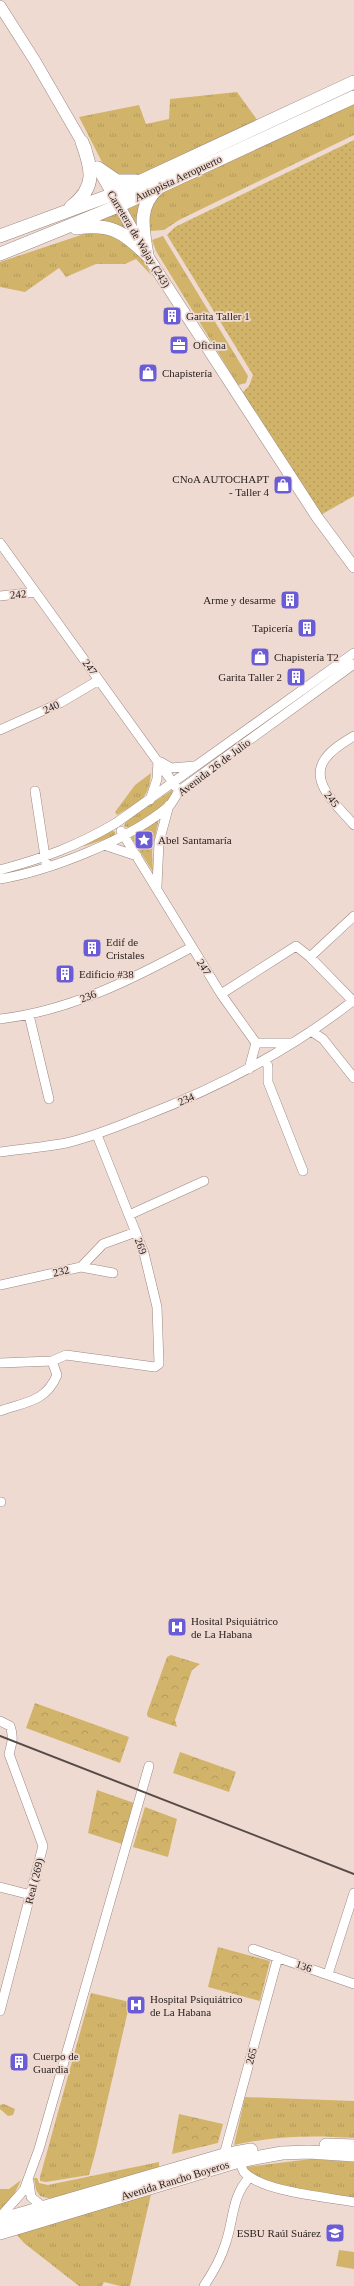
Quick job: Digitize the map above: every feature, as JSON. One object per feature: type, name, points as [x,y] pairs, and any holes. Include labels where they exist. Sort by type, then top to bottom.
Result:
[{"type":"highway","name":"Autopista Aeropuerto","points":[[0,254],[62,230],[115,200],[147,178],[354,82]]},
{"type":"highway","name":"Autopista Aeropuerto","points":[[0,236],[61,214],[115,200],[163,184],[354,97]]},
{"type":"highway","points":[[61,214],[85,194],[89,183],[91,173],[89,161],[82,142]]},
{"type":"highway","points":[[98,168],[117,181],[126,182],[147,178]]},
{"type":"highway","points":[[147,255],[142,213],[150,195],[163,184]]},
{"type":"highway","points":[[62,230],[88,226],[107,227],[130,237],[147,255]]},
{"type":"highway","name":"Avenida Rancho Boyeros","points":[[0,2218],[224,2155],[283,2146],[338,2144],[354,2146]]},
{"type":"highway","name":"Avenida Rancho Boyeros","points":[[0,2233],[239,2160],[282,2153],[309,2152],[354,2155]]},
{"type":"main road","name":"Carretera de Wajay (243)","points":[[0,6],[36,61],[147,255],[317,517],[354,567]]},
{"type":"street","name":"247","points":[[0,543],[179,791]]},
{"type":"street","name":"242","points":[[0,596],[35,592]]},
{"type":"street","name":"Avenida 26 de Julio","points":[[0,879],[46,862],[104,845],[124,836],[170,805],[179,791],[299,698],[354,653]]},
{"type":"street","name":"Avenida 26 de Julio","points":[[0,870],[46,862],[91,838],[150,801],[196,766],[299,698],[354,664]]},
{"type":"street","name":"240","points":[[0,730],[60,703],[99,680]]},
{"type":"street","name":"245","points":[[354,736],[325,758],[320,768],[321,780],[326,793],[354,825]]},
{"type":"street","points":[[150,801],[157,779],[158,761],[172,768],[196,766]]},
{"type":"street","points":[[35,791],[46,862]]},
{"type":"street","points":[[157,888],[159,842],[170,805]]},
{"type":"street","name":"247","points":[[116,823],[221,994],[256,1043]]},
{"type":"street","points":[[104,845],[137,856]]},
{"type":"street","points":[[310,956],[354,916]]},
{"type":"street","points":[[221,994],[296,946],[310,956],[354,1001]]},
{"type":"street","name":"236","points":[[0,1018],[29,1015],[63,1006],[134,979],[192,947]]},
{"type":"street","name":"234","points":[[0,1152],[66,1143],[97,1135],[190,1098],[266,1059],[311,1031],[354,1001]]},
{"type":"street","points":[[29,1015],[49,1099]]},
{"type":"street","points":[[311,1031],[323,1039],[354,1078]]},
{"type":"street","points":[[249,1069],[256,1043],[291,1044]]},
{"type":"street","points":[[266,1059],[268,1067],[268,1082],[303,1171]]},
{"type":"street","name":"269","points":[[52,1361],[66,1356],[155,1367],[159,1364],[157,1307],[144,1252],[97,1135]]},
{"type":"street","points":[[129,1215],[204,1181]]},
{"type":"street","name":"232","points":[[0,1285],[81,1267],[103,1244],[136,1232]]},
{"type":"street","points":[[81,1267],[113,1273]]},
{"type":"street","points":[[0,1363],[52,1361],[57,1375],[53,1385],[41,1397],[0,1411]]},
{"type":"street","points":[[0,1721],[10,1726],[13,1734],[13,1741],[9,1754],[0,1750]]},
{"type":"street","name":"Real (269)","points":[[0,2012],[3,1988],[31,1895],[43,1846],[9,1754]]},
{"type":"street","points":[[0,2218],[20,2195],[29,2177],[150,1766]]},
{"type":"street","points":[[0,1887],[31,1895]]},
{"type":"street","points":[[328,1974],[354,1893]]},
{"type":"street","name":"136","points":[[253,1949],[354,1984]]},
{"type":"street","name":"265","points":[[224,2155],[278,1957]]},
{"type":"street","points":[[239,2160],[243,2171],[250,2177],[279,2189],[354,2202]]},
{"type":"street","points":[[29,2177],[28,2189],[31,2197],[42,2206]]},
{"type":"street","points":[[204,2286],[226,2245],[238,2194],[243,2184],[250,2177]]},
{"type":"green space","points":[[237,92],[258,121],[142,175],[113,175],[103,164],[79,117],[139,105],[146,124],[169,119],[170,99]]},
{"type":"green space","points":[[354,102],[354,135],[179,220],[164,230],[150,231],[147,209],[162,188]]},
{"type":"green space","points":[[354,140],[354,496],[317,517],[239,396],[249,386],[253,375],[167,235],[175,227]]},
{"type":"green space","points":[[142,198],[137,229],[124,207]]},
{"type":"green space","points":[[116,210],[130,234],[85,223]]},
{"type":"green space","points":[[90,232],[115,234],[139,252],[152,276],[136,259],[125,264],[96,264],[66,277],[59,268],[25,292],[0,287],[0,262]]},
{"type":"green space","points":[[163,236],[248,376],[246,383],[238,385],[156,251],[152,240]]},
{"type":"green space","points":[[151,773],[148,790],[141,800],[117,815],[115,812],[135,785]]},
{"type":"green space","points":[[172,790],[174,794],[163,806],[129,828],[124,826],[126,821]]},
{"type":"green space","points":[[159,818],[152,851],[153,872],[131,837]]},
{"type":"green space","points":[[112,830],[115,832],[115,836],[82,847]]},
{"type":"green space","points":[[171,1655],[200,1664],[192,1670],[175,1720],[177,1727],[148,1717],[147,1713],[167,1657]]},
{"type":"green space","points":[[35,1703],[129,1737],[120,1763],[26,1728]]},
{"type":"green space","points":[[180,1752],[236,1772],[229,1792],[173,1773]]},
{"type":"green space","points":[[97,1790],[134,1803],[122,1844],[88,1833]]},
{"type":"green space","points":[[145,1807],[177,1819],[168,1857],[133,1847]]},
{"type":"green space","points":[[218,1947],[270,1961],[260,2001],[208,1987]]},
{"type":"green space","points":[[91,1993],[130,2002],[95,2154],[89,2175],[46,2182],[40,2181],[40,2177]]},
{"type":"green space","points":[[245,2097],[354,2101],[354,2138],[294,2137],[234,2145]]},
{"type":"green space","points":[[4,2104],[15,2109],[13,2115],[8,2116],[0,2109],[0,2105]]},
{"type":"green space","points":[[179,2114],[223,2124],[218,2143],[172,2154]]},
{"type":"green space","points":[[311,2159],[354,2162],[354,2198],[295,2190],[279,2186],[253,2175],[245,2167]]},
{"type":"green space","points":[[159,2162],[159,2167],[51,2199],[40,2196],[36,2190],[34,2178],[37,2178],[39,2183],[48,2185]]},
{"type":"green space","points":[[21,2180],[13,2197],[0,2212],[0,2189],[9,2189]]},
{"type":"green space","points":[[152,2190],[130,2286],[120,2286],[104,2282],[102,2286],[79,2286],[24,2243],[16,2234]]},
{"type":"green space","points":[[339,2250],[354,2252],[354,2269],[336,2266]]},
{"type":"railway","points":[[0,1736],[354,1874]]},
{"type":"place","name":"Garita Taller 1","points":[[172,316]]},
{"type":"place","name":"Oficina","points":[[179,345]]},
{"type":"place","name":"Chapistería","points":[[148,373]]},
{"type":"place","name":"CNoA AUTOCHAPT - Taller 4","points":[[283,485]]},
{"type":"place","name":"Arme y desarme","points":[[290,600]]},
{"type":"place","name":"Tapicería","points":[[307,628]]},
{"type":"place","name":"Chapistería T2","points":[[260,657]]},
{"type":"place","name":"Garita Taller 2","points":[[296,677]]},
{"type":"place","name":"Abel Santamaría","points":[[144,840]]},
{"type":"place","name":"Edif de Cristales","points":[[92,948]]},
{"type":"place","name":"Edificio #38","points":[[65,974]]},
{"type":"place","name":"Hosital Psiquiátrico de La Habana","points":[[177,1627]]},
{"type":"place","name":"Hospital Psiquiátrico de La Habana","points":[[136,2005]]},
{"type":"place","name":"Cuerpo de Guardia","points":[[19,2062]]},
{"type":"place","name":"ESBU Raúl Suárez","points":[[335,2233]]}]
